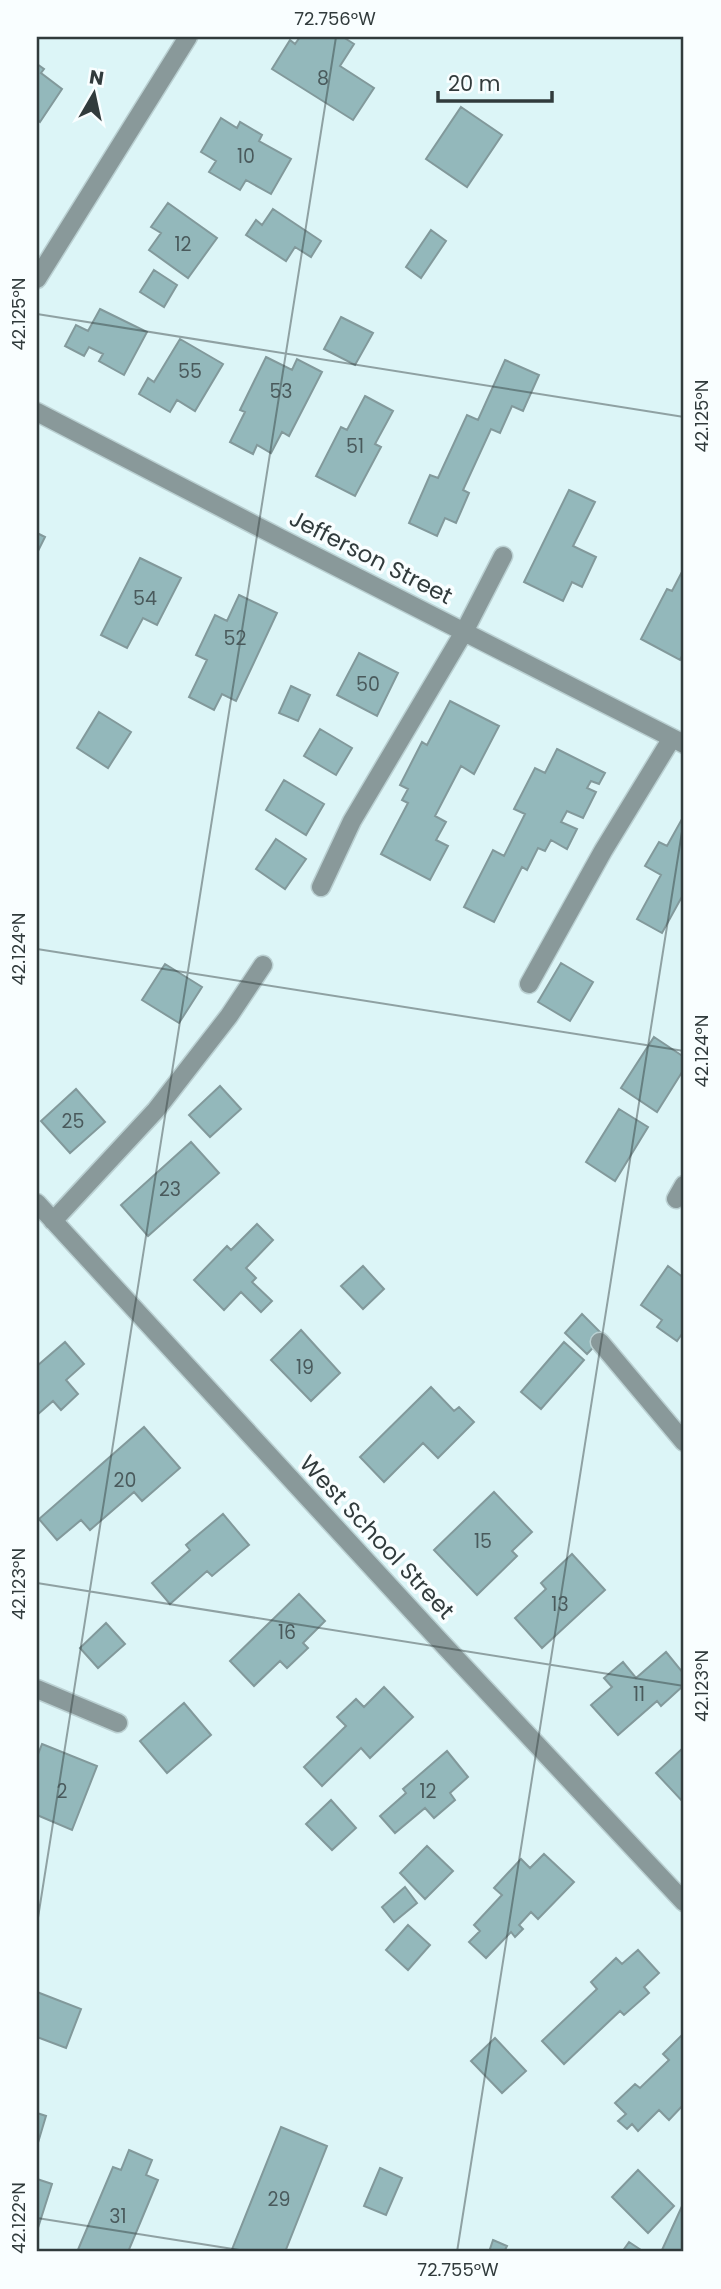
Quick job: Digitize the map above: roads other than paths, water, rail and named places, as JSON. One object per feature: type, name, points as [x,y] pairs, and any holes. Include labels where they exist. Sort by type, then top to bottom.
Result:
[{"type":"street","points":[[37,279],[188,37]]},
{"type":"street","name":"Jefferson Street","points":[[37,412],[678,741]]},
{"type":"street","points":[[321,887],[352,821],[464,632],[503,556]]},
{"type":"street","points":[[529,984],[603,850],[678,741]]},
{"type":"street","points":[[53,1221],[156,1110],[229,1016],[263,965]]},
{"type":"street","name":"West School Street","points":[[37,1203],[684,1902]]},
{"type":"street","points":[[600,1342],[684,1442]]},
{"type":"street","points":[[37,1689],[118,1723]]}]
